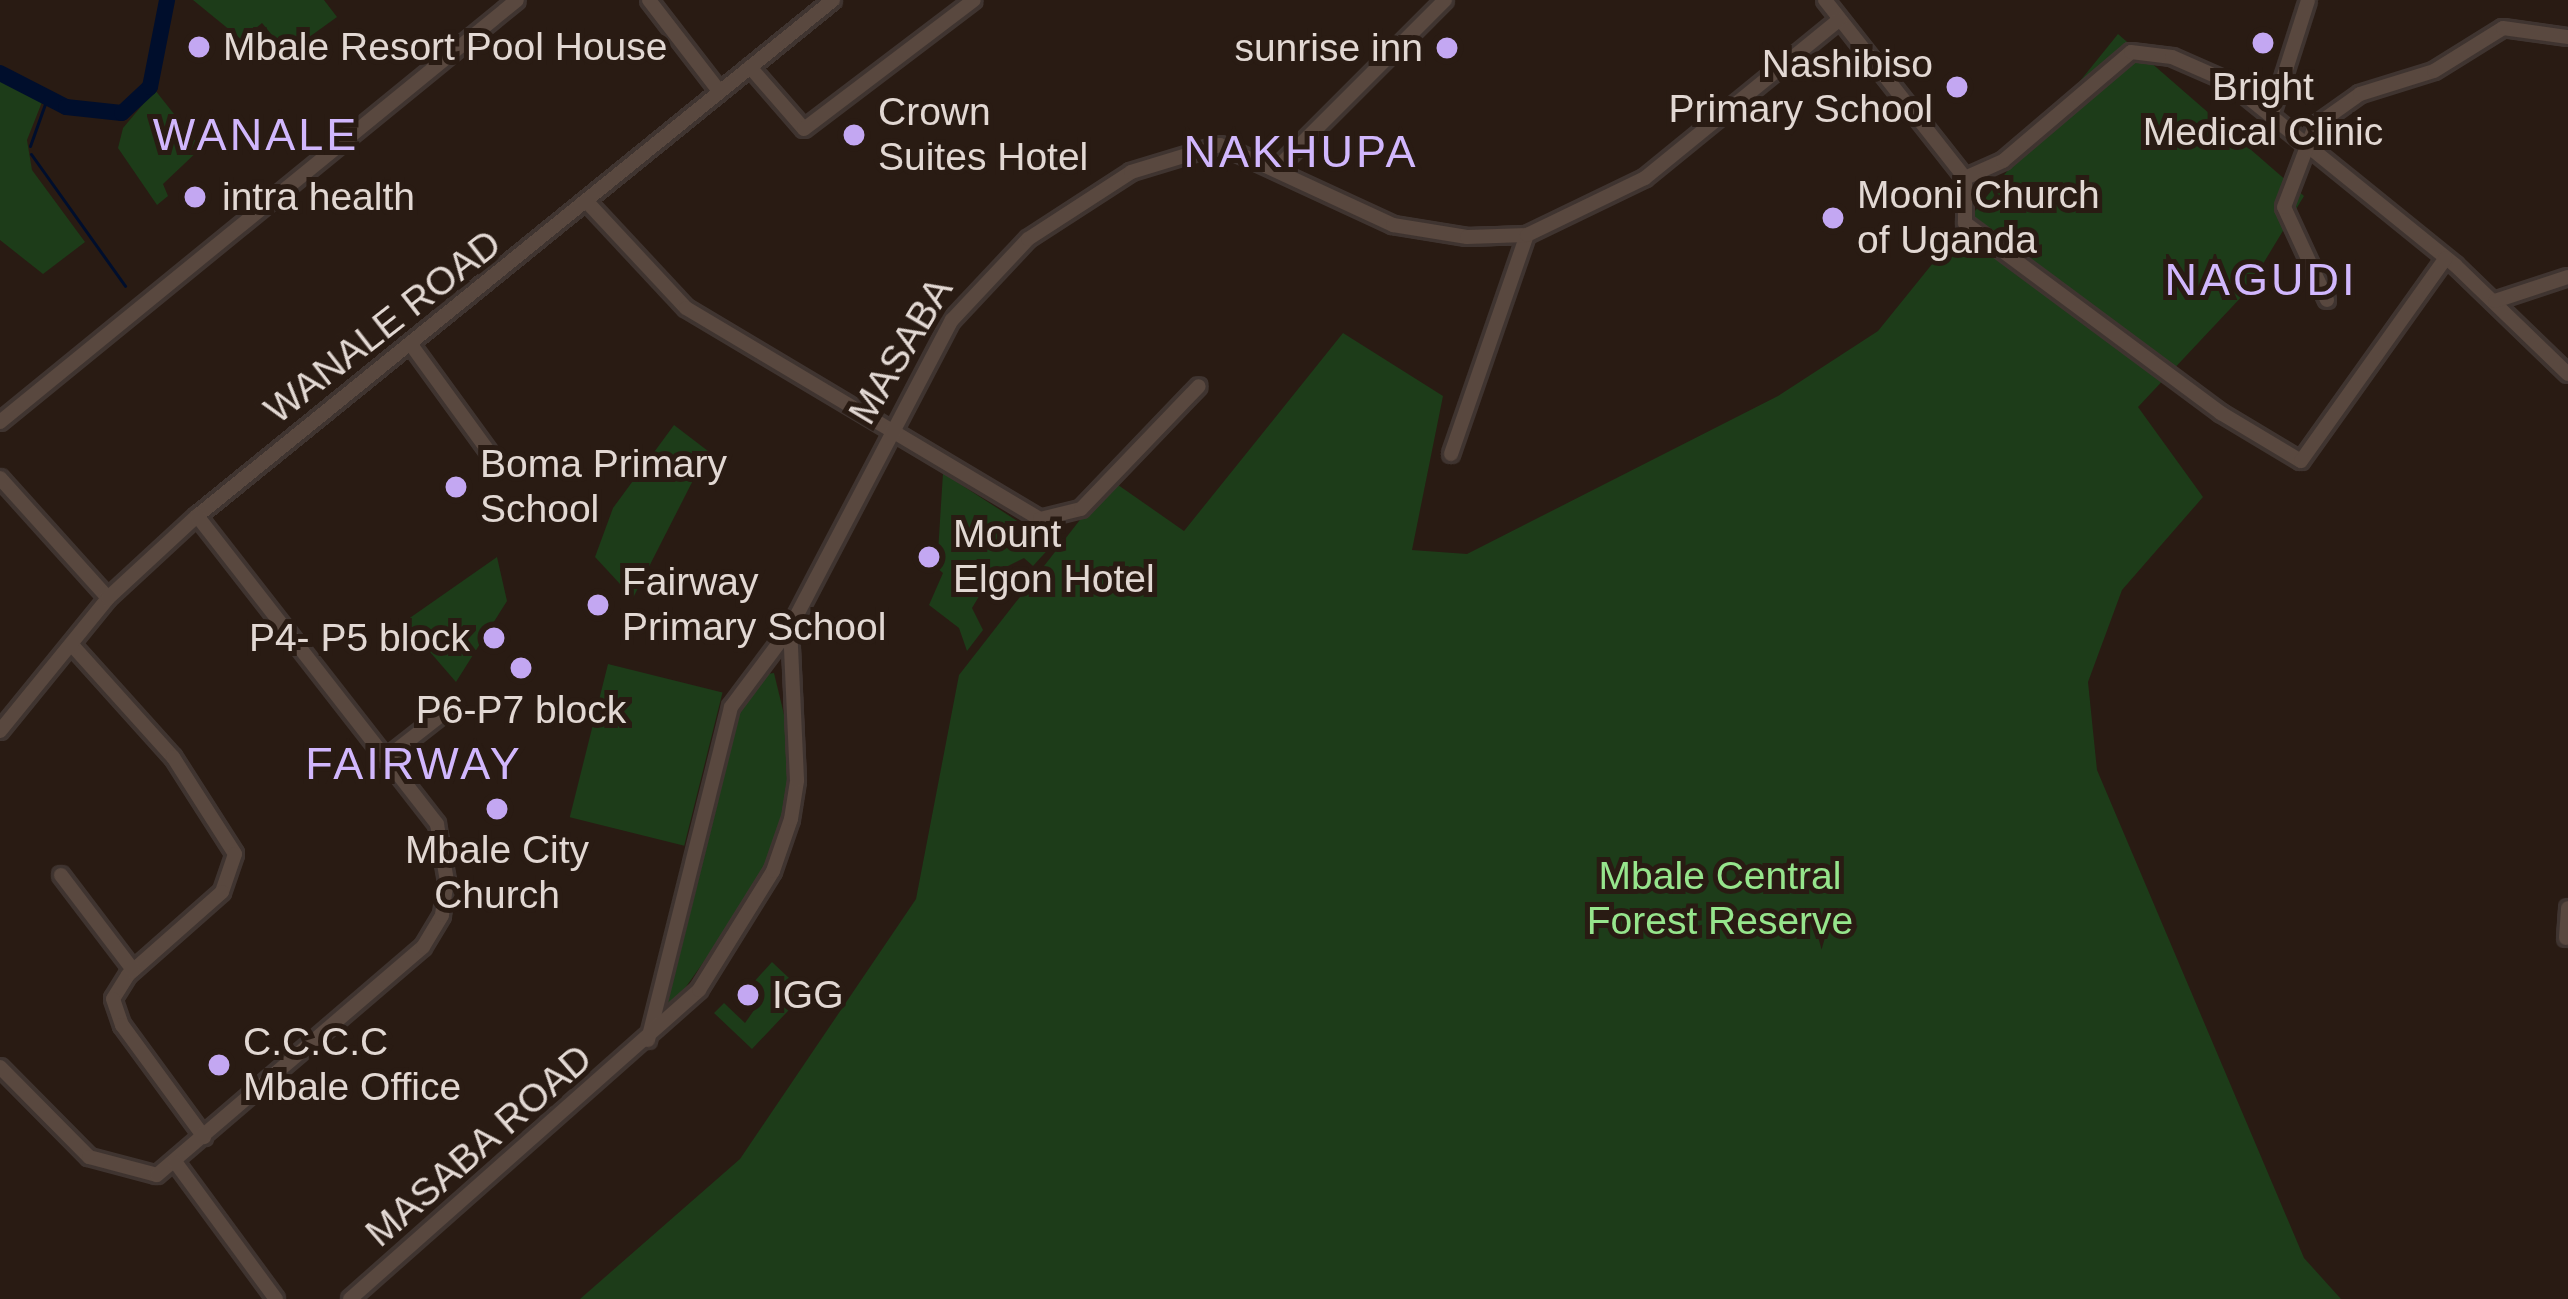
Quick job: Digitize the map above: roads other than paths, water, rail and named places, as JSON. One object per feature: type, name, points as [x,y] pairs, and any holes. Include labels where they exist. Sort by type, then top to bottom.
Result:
[{"type":"street","points":[[0,422],[518,0]]},
{"type":"street","points":[[649,0],[719,91]]},
{"type":"street","name":"WANALE ROAD","points":[[0,731],[108,598],[197,516],[589,205],[719,91],[833,0]]},
{"type":"street","points":[[750,67],[804,128],[974,0]]},
{"type":"street","points":[[1276,169],[1445,0]]},
{"type":"street","points":[[1825,0],[1965,178],[1965,223],[2221,413],[2301,461],[2446,258]]},
{"type":"street","points":[[2273,110],[2308,0]]},
{"type":"street","name":"MASABA","points":[[790,628],[889,433],[983,280],[1098,190],[1205,146],[1235,149],[1393,225],[1467,237],[1527,235],[1645,178],[1839,20]]},
{"type":"street","points":[[2327,300],[2284,214],[2307,140],[2348,100],[2434,71],[2504,28],[2568,37]]},
{"type":"street","points":[[1965,178],[2002,160],[2131,52],[2190,64],[2273,110],[2446,258],[2568,374]]},
{"type":"street","points":[[589,205],[686,308],[889,433],[1055,521],[1081,509],[1199,386]]},
{"type":"street","points":[[1451,454],[1527,235]]},
{"type":"street","points":[[2495,302],[2568,277]]},
{"type":"street","points":[[412,346],[497,463]]},
{"type":"street","points":[[0,478],[108,598]]},
{"type":"street","points":[[0,1067],[99,1163],[148,1176],[176,1163],[436,931],[445,851],[437,824],[197,516]]},
{"type":"street","points":[[648,1040],[718,743],[757,665],[790,628]]},
{"type":"street","name":"MASABA ROAD","points":[[350,1299],[648,1040],[699,990],[773,871],[797,780],[790,628]]},
{"type":"street","points":[[72,645],[173,757],[236,854],[222,892],[134,970],[113,1010],[204,1137]]},
{"type":"street","points":[[757,665],[789,679]]},
{"type":"street","points":[[388,756],[454,705]]},
{"type":"street","points":[[61,875],[134,970]]},
{"type":"street","points":[[2566,938],[2568,908]]},
{"type":"street","points":[[176,1163],[276,1299]]},
{"type":"waterway","points":[[0,73],[66,107],[122,113],[150,87],[167,0]]},
{"type":"waterway","points":[[30,146],[46,101]]},
{"type":"waterway","points":[[31,154],[125,286]]},
{"type":"place","name":"Bright Medical Clinic","points":[[2263,43]]},
{"type":"place","name":"Mbale Resort Pool House","points":[[199,47]]},
{"type":"place","name":"sunrise inn","points":[[1447,48]]},
{"type":"place","name":"Nashibiso Primary School","points":[[1957,87]]},
{"type":"place","name":"Crown Suites Hotel","points":[[854,135]]},
{"type":"place","name":"intra health","points":[[195,197]]},
{"type":"place","name":"Mooni Church of Uganda","points":[[1833,218]]},
{"type":"place","name":"Boma Primary School","points":[[456,487]]},
{"type":"place","name":"Mount Elgon Hotel","points":[[929,557]]},
{"type":"place","name":"Fairway Primary School","points":[[598,605]]},
{"type":"place","name":"P4- P5 block","points":[[494,638]]},
{"type":"place","name":"P6-P7 block","points":[[521,668]]},
{"type":"place","name":"Mbale City Church","points":[[497,809]]},
{"type":"place","name":"IGG","points":[[748,995]]},
{"type":"place","name":"C.C.C.C Mbale Office","points":[[219,1065]]},
{"type":"district","name":"WANALE","points":[[256,135]]},
{"type":"district","name":"NAKHUPA","points":[[1301,152]]},
{"type":"district","name":"NAGUDI","points":[[2261,280]]},
{"type":"district","name":"FAIRWAY","points":[[414,764]]},
{"type":"park label","name":"Mbale Central Forest Reserve","points":[[1720,900]]}]
